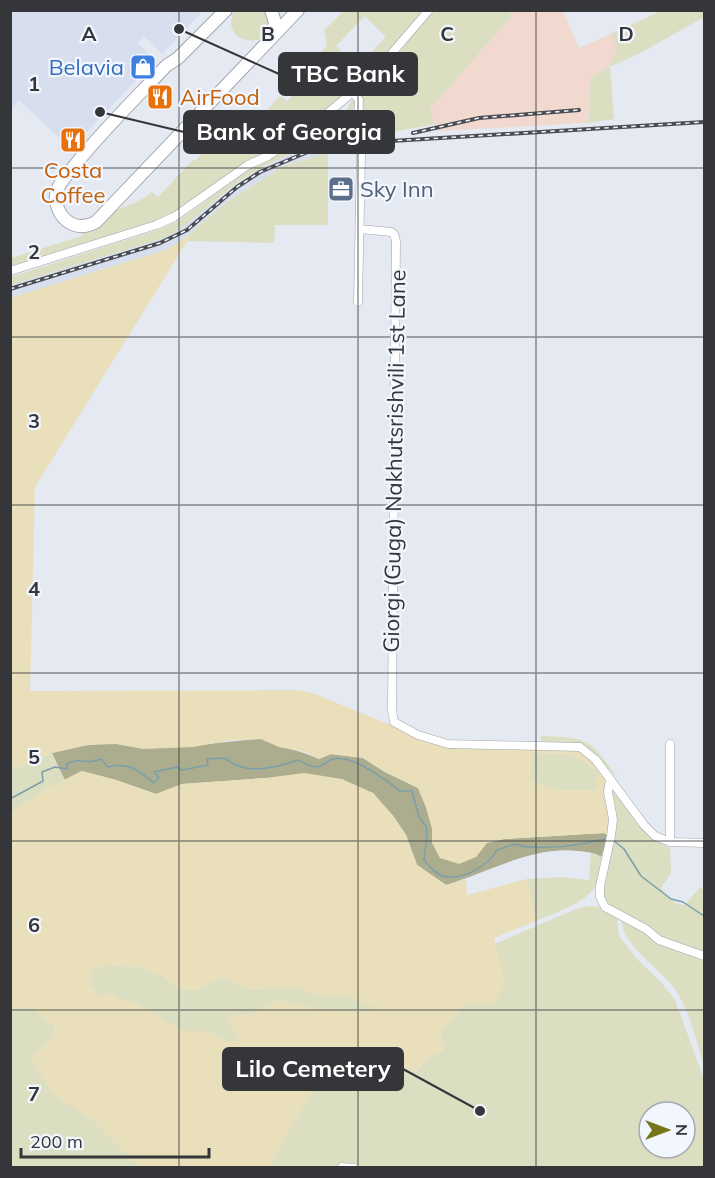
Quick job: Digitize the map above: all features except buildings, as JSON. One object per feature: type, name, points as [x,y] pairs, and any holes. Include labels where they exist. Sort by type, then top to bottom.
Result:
[{"type":"main road","points":[[226,10],[178,58],[166,66],[64,178],[55,197],[60,214],[66,220],[79,226],[88,226],[96,222],[298,10]]},
{"type":"main road","points":[[271,10],[275,22],[272,37]]},
{"type":"street","points":[[10,271],[156,225],[174,217],[248,165],[296,139],[353,93],[374,74],[429,10]]},
{"type":"street","points":[[353,93],[360,103],[357,142],[361,154],[358,302]]},
{"type":"street","name":"Giorgi (Guga) Nakhutsrishvili 1st Lane","points":[[360,229],[391,232],[396,241],[392,710],[394,723],[418,735],[448,744],[580,747],[596,760],[610,779]]},
{"type":"street","points":[[670,744],[670,842]]},
{"type":"street","points":[[610,779],[644,825],[655,836],[670,842],[705,843]]},
{"type":"street","points":[[610,779],[608,792],[613,819],[600,886],[600,897],[605,907],[659,940],[705,956]]},
{"type":"street","points":[[342,1167],[354,1167]]},
{"type":"shaded area","points":[[10,11],[203,11],[162,54],[144,37],[138,43],[155,60],[71,149],[19,100],[11,109]]},
{"type":"shaded area","points":[[563,11],[579,48],[611,34],[617,49],[609,67],[591,77],[588,123],[437,131],[430,109],[511,17],[510,12]]},
{"type":"shaded area","points":[[328,142],[328,153],[283,166],[227,202],[168,249],[11,298],[11,285],[167,237],[253,172],[285,156]]},
{"type":"green space","points":[[235,10],[265,11],[268,25],[265,34],[258,40],[240,38],[234,32],[231,22]]},
{"type":"green space","points":[[663,10],[704,11],[704,17],[610,67],[614,119],[588,123],[591,77],[609,67],[617,49],[611,34]]},
{"type":"green space","points":[[344,11],[423,11],[371,73],[303,130],[178,210],[155,222],[11,266],[11,258],[82,236],[94,221],[145,198],[152,192],[158,197],[215,140],[209,133],[216,122],[217,112],[243,136],[280,96],[287,101],[306,82],[299,75],[327,46],[324,30]],"holes":[[[365,16],[386,37],[332,94],[315,77],[341,50],[336,46]]]},
{"type":"green space","points":[[435,11],[512,11],[510,12],[511,17],[430,109],[435,124],[361,138],[363,101],[361,95],[374,84],[428,16]]},
{"type":"green space","points":[[355,100],[357,103],[356,139],[333,143],[351,101]]},
{"type":"green space","points":[[342,107],[328,142],[290,154],[242,179],[167,237],[11,285],[11,277],[160,229],[181,219],[251,168],[299,144]]},
{"type":"green space","points":[[328,153],[328,225],[275,225],[274,243],[189,241],[187,236],[227,202],[283,166]]},
{"type":"green space","points":[[541,736],[570,738],[587,743],[601,755],[618,778],[592,752],[580,745],[541,741]]},
{"type":"green space","points":[[261,739],[319,759],[331,754],[363,758],[418,788],[432,828],[432,843],[476,857],[486,843],[504,839],[604,833],[609,836],[601,857],[593,853],[578,851],[544,852],[511,861],[446,885],[417,865],[406,835],[373,793],[266,778],[182,784],[156,794],[82,771],[65,780],[52,753],[101,744],[158,748]]},
{"type":"green space","points":[[52,753],[65,780],[45,789],[15,811],[11,811],[10,766],[21,767]]},
{"type":"green space","points":[[532,753],[569,754],[597,770],[598,790],[555,790],[530,781]]},
{"type":"green space","points":[[614,790],[645,831],[652,838],[670,848],[671,873],[661,888],[675,903],[685,905],[700,887],[704,890],[704,954],[660,938],[607,906],[602,897],[602,886],[617,817],[611,795]]},
{"type":"green space","points":[[591,852],[601,857],[599,877],[594,888],[572,906],[536,921],[527,879],[561,877],[589,880]]},
{"type":"green space","points":[[601,907],[617,917],[619,936],[675,1000],[704,1079],[704,1167],[271,1168],[271,1161],[315,1086],[354,1074],[385,1060],[416,1072],[428,1058],[444,1050],[440,1033],[465,1005],[492,1003],[505,984],[495,944],[578,908]]},
{"type":"green space","points":[[621,919],[704,958],[704,1066],[692,1026],[680,997],[628,938]]},
{"type":"green space","points":[[107,965],[138,967],[163,976],[179,989],[198,990],[222,977],[254,990],[271,987],[296,988],[316,995],[348,996],[378,1008],[326,1011],[278,1000],[255,1013],[227,1016],[240,1041],[228,1042],[207,1031],[181,1031],[137,1003],[122,1000],[111,993],[99,996],[90,983],[93,970]]},
{"type":"green space","points":[[28,1006],[55,1027],[54,1037],[31,1057],[52,1093],[96,1123],[140,1167],[11,1167],[10,1011]]},
{"type":"sand","points":[[187,236],[189,241],[35,487],[30,691],[297,690],[315,694],[388,724],[392,722],[448,747],[576,749],[586,754],[606,779],[609,836],[604,833],[504,839],[487,843],[476,857],[459,864],[440,858],[432,843],[432,828],[418,788],[363,758],[331,754],[319,759],[305,752],[279,747],[261,739],[233,740],[193,747],[143,749],[116,744],[88,745],[52,753],[21,767],[11,766],[10,298],[168,249]],"holes":[[[532,753],[569,754],[597,770],[598,790],[555,790],[530,781]]]},
{"type":"sand","points":[[82,771],[156,794],[182,784],[304,773],[342,779],[373,793],[406,835],[417,865],[446,885],[466,879],[467,895],[527,879],[536,921],[494,938],[506,984],[493,1003],[465,1005],[440,1033],[444,1050],[428,1058],[415,1072],[385,1060],[354,1074],[315,1086],[271,1161],[271,1167],[140,1167],[96,1123],[52,1093],[31,1057],[54,1037],[55,1027],[28,1006],[11,1011],[11,811],[15,811],[45,789]],"holes":[[[107,965],[138,967],[163,976],[178,989],[198,990],[223,977],[237,985],[254,990],[271,987],[296,988],[316,995],[348,996],[376,1008],[338,1011],[278,1000],[255,1013],[227,1016],[240,1041],[228,1042],[207,1031],[181,1031],[137,1003],[122,1000],[111,993],[99,996],[90,983],[93,970]]]},
{"type":"waterway","points":[[10,799],[43,781],[42,772],[55,767],[67,769],[67,764],[77,761],[92,762],[101,759],[108,767],[128,766],[154,783],[159,778],[154,772],[177,767],[182,770],[208,765],[207,759],[225,758],[242,767],[260,769],[298,760],[317,767],[332,759],[340,758],[368,769],[400,791],[412,791],[419,817],[426,826],[424,860],[434,871],[443,876],[461,876],[476,870],[497,850],[515,844],[529,847],[557,847],[608,839]]},
{"type":"waterway","points":[[613,840],[624,849],[641,876],[671,899],[683,902],[704,916]]},
{"type":"railway","points":[[413,133],[479,118],[579,110]]},
{"type":"railway","points":[[10,289],[160,243],[187,230],[237,187],[260,172],[310,151],[342,144],[704,122]]},
{"type":"place","name":"TBC Bank","points":[[179,29]]},
{"type":"place","name":"Belavia","points":[[143,67]]},
{"type":"place","name":"AirFood","points":[[160,97]]},
{"type":"place","name":"Bank of Georgia","points":[[100,112]]},
{"type":"place","name":"Costa Coffee","points":[[73,140]]},
{"type":"place","name":"Sky Inn","points":[[341,189]]},
{"type":"place","name":"Lilo Cemetery","points":[[480,1111]]}]
